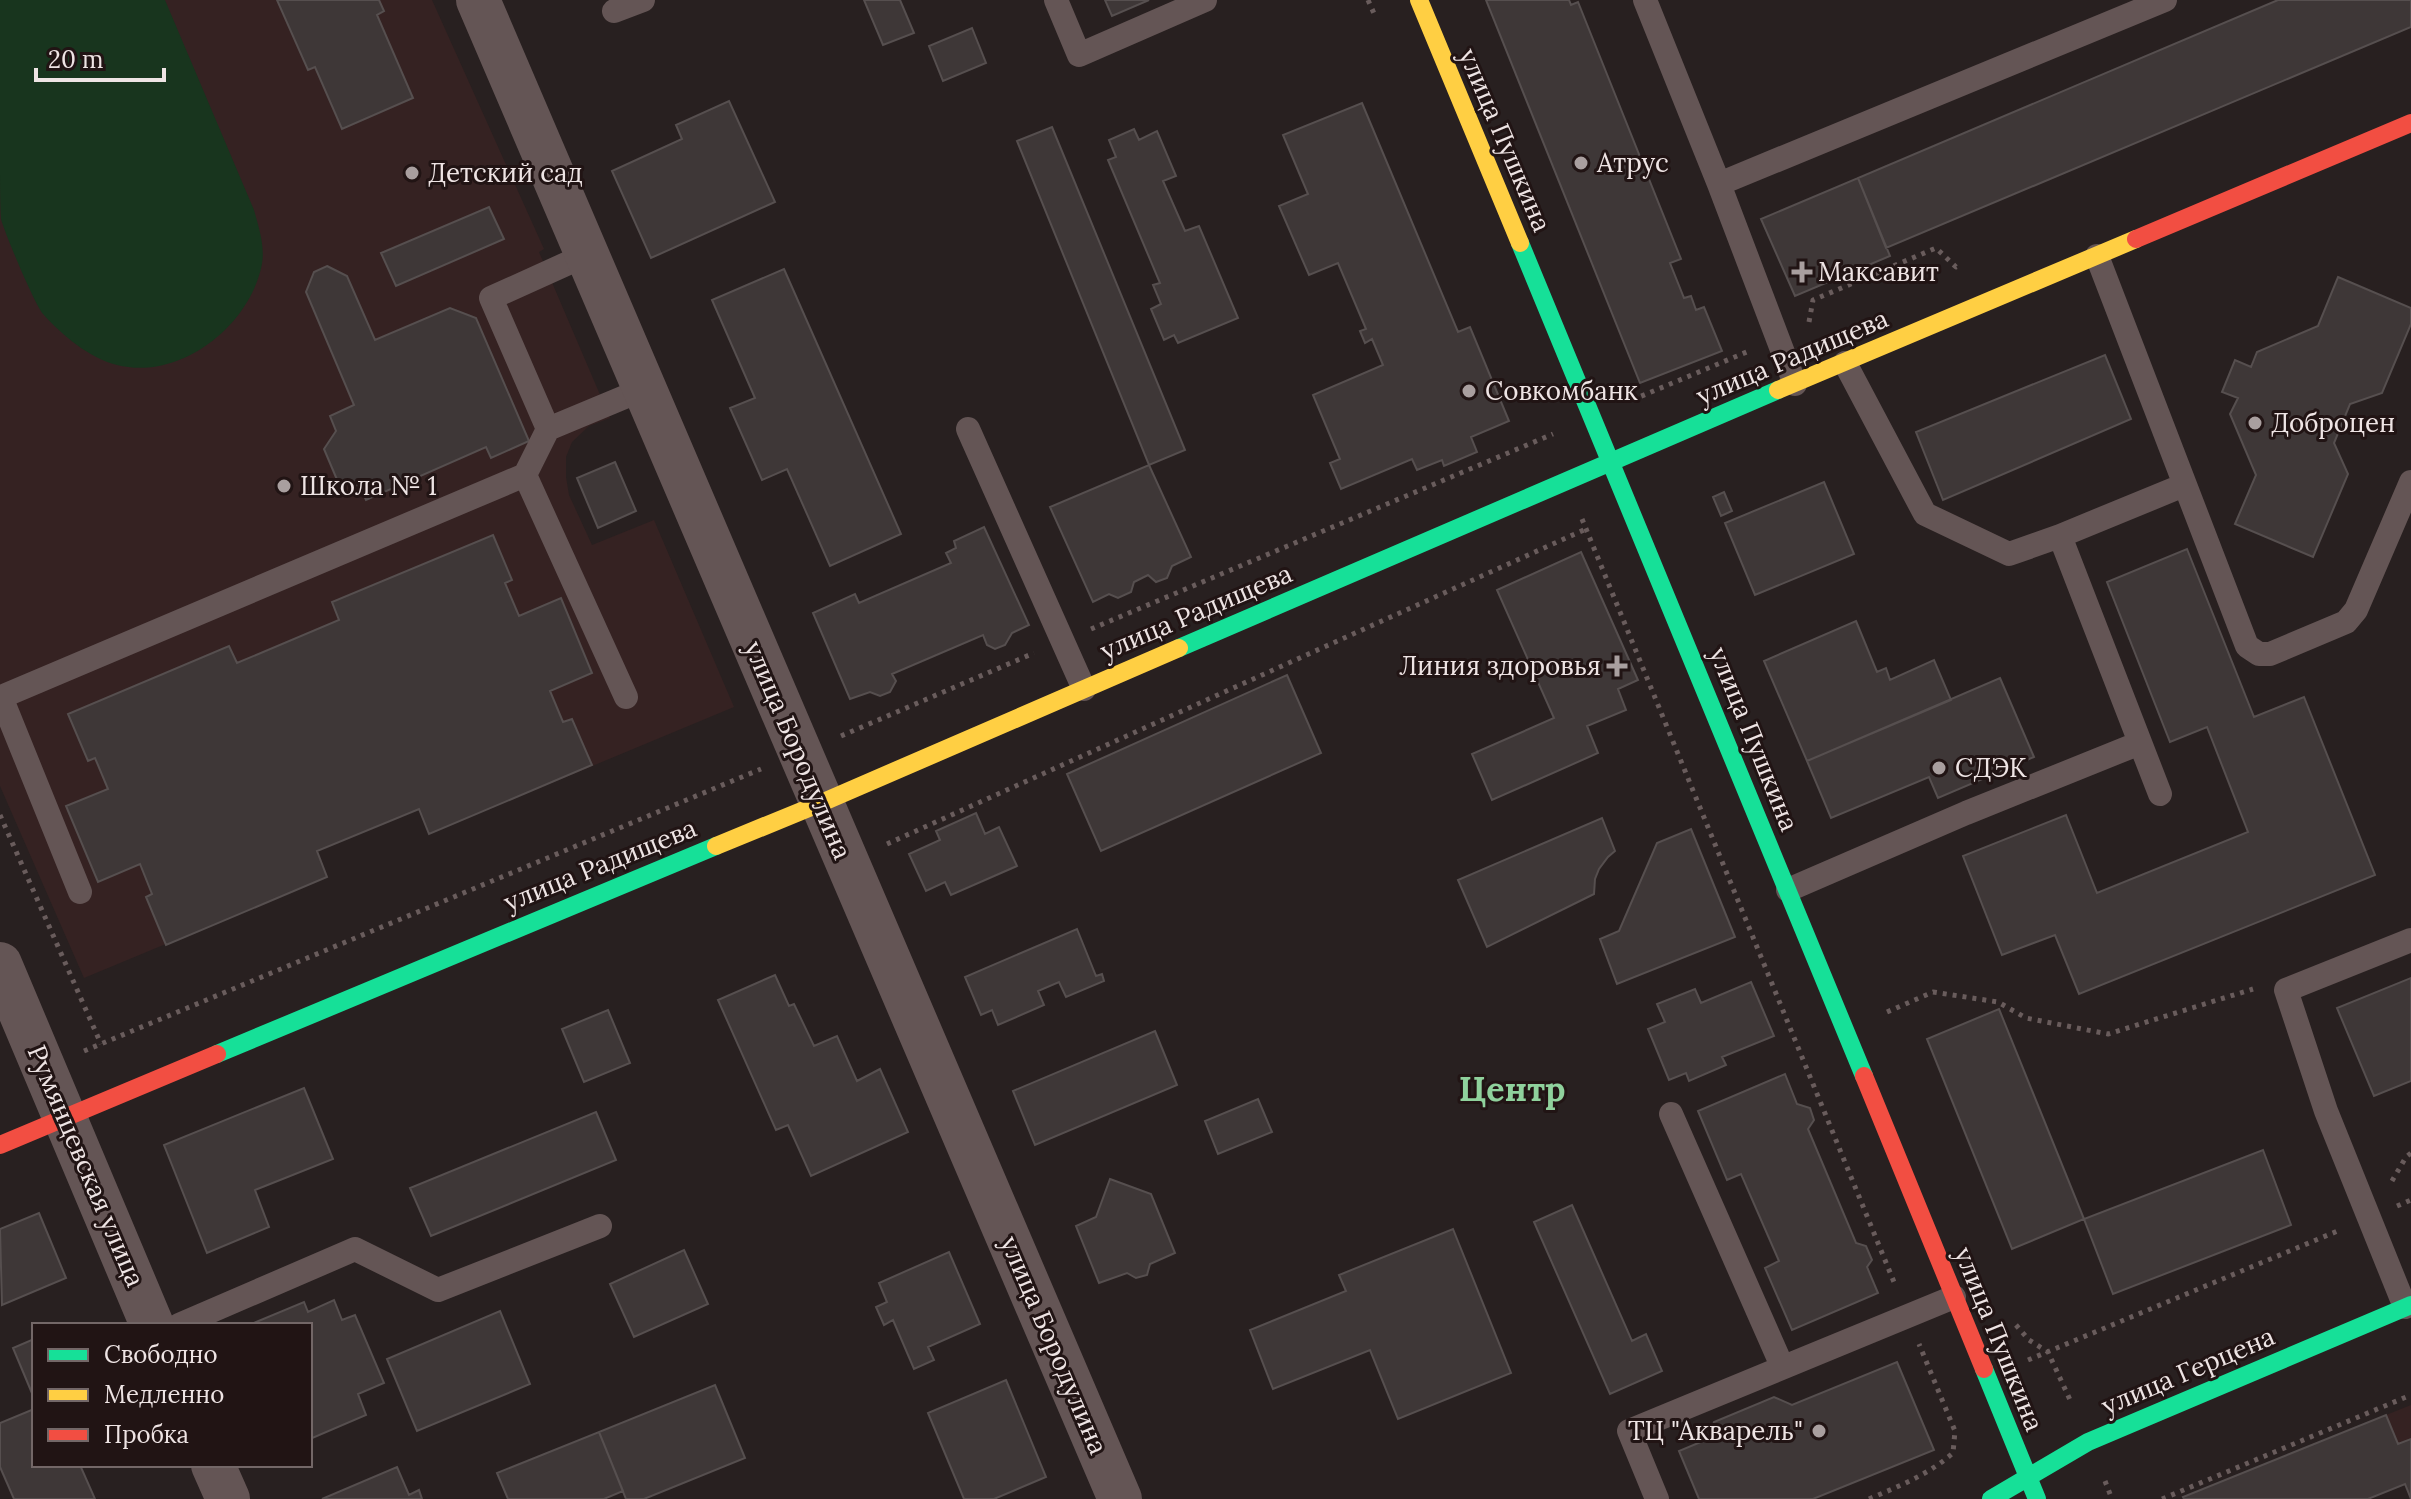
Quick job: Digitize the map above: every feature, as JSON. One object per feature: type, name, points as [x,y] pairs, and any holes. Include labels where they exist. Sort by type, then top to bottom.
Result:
[{"type":"street","name":"улица Бородулина","points":[[478,0],[1120,1499]]},
{"type":"street","name":"улица Пушкина","points":[[1419,0],[2037,1499]]},
{"type":"street","name":"улица Радищева","points":[[0,1145],[821,803],[1610,461],[2411,123]]},
{"type":"street","name":"Румянцевская улица","points":[[0,964],[151,1323]]},
{"type":"street","name":"улица Герцена","points":[[1991,1499],[2088,1442],[2408,1306]]},
{"type":"street","points":[[214,1467],[228,1499]]},
{"type":"lane","points":[[614,11],[643,0]]},
{"type":"lane","points":[[1056,0],[1079,55],[1205,0]]},
{"type":"lane","points":[[1645,0],[1795,384]]},
{"type":"lane","points":[[1719,184],[2165,0]]},
{"type":"lane","points":[[548,429],[491,298],[586,255]]},
{"type":"lane","points":[[2097,256],[2247,646],[2259,654],[2270,654],[2346,622],[2356,610],[2411,482]]},
{"type":"lane","points":[[1845,363],[1925,514],[2009,554],[2184,485]]},
{"type":"lane","points":[[80,892],[1,697],[525,475],[548,429],[644,389]]},
{"type":"lane","points":[[968,429],[1084,689]]},
{"type":"lane","points":[[525,475],[626,697]]},
{"type":"lane","points":[[2060,536],[2160,794]]},
{"type":"lane","points":[[1788,890],[1966,813],[2140,743]]},
{"type":"lane","points":[[2408,1306],[2326,1111],[2286,990],[2411,940]]},
{"type":"lane","points":[[1671,1114],[1782,1366]]},
{"type":"lane","points":[[184,1323],[355,1249],[438,1290],[600,1226]]},
{"type":"lane","points":[[1657,1499],[1629,1431],[1954,1297]]},
{"type":"path","points":[[1368,0],[1380,29]]},
{"type":"path","points":[[44,1067],[800,753],[1808,328],[1813,300],[1936,248],[1956,267],[1970,261]]},
{"type":"path","points":[[1634,399],[1653,444]]},
{"type":"path","points":[[1549,436],[1955,1431],[1953,1453],[1936,1468],[1869,1499]]},
{"type":"path","points":[[847,862],[1586,529]]},
{"type":"path","points":[[0,815],[101,1044]]},
{"type":"path","points":[[1893,1026],[1887,1012],[1933,992],[1998,1002],[2026,1018],[2108,1034],[2251,989],[2286,990]]},
{"type":"path","points":[[2390,1186],[2392,1177],[2411,1153]]},
{"type":"path","points":[[1940,1397],[2369,1218]]},
{"type":"path","points":[[2011,1313],[2017,1328],[2048,1352],[2112,1499]]},
{"type":"path","points":[[2162,1499],[2411,1395]]},
{"type":"shaded area","name":"Школа № 1","points":[[0,0],[432,0],[544,249],[539,252],[610,418],[589,426],[572,442],[566,457],[569,495],[592,545],[654,520],[734,707],[429,834],[418,809],[317,851],[327,877],[84,978],[0,786]]},
{"type":"shaded area","points":[[2411,1405],[2411,1439],[2398,1444],[2386,1415]]},
{"type":"green space","points":[[0,0],[165,0],[254,210],[263,250],[255,287],[243,308],[209,344],[165,365],[141,368],[117,365],[86,351],[67,338],[39,308],[1,219]]},
{"type":"building","points":[[277,0],[379,0],[384,11],[377,15],[413,98],[342,129],[315,67],[308,70]]},
{"type":"building","points":[[864,0],[900,0],[914,33],[883,45]]},
{"type":"building","points":[[1105,0],[1149,0],[1112,16]]},
{"type":"building","points":[[1486,0],[1569,0],[1571,5],[1578,2],[1681,259],[1670,263],[1684,298],[1691,296],[1696,310],[1704,307],[1722,351],[1640,383]]},
{"type":"building","points":[[2278,0],[2411,0],[2411,27],[1886,248],[1858,178]]},
{"type":"building","points":[[972,28],[986,63],[943,81],[929,46]]},
{"type":"building","points":[[729,101],[775,202],[651,258],[612,171],[682,139],[676,125]]},
{"type":"building","points":[[1362,103],[1458,332],[1470,327],[1509,421],[1471,437],[1477,452],[1444,466],[1442,460],[1417,470],[1412,459],[1341,489],[1330,463],[1340,459],[1313,395],[1383,365],[1372,339],[1365,343],[1360,331],[1366,329],[1338,263],[1309,275],[1279,206],[1308,194],[1283,135]]},
{"type":"building","points":[[1052,127],[1185,450],[1149,465],[1017,141]]},
{"type":"building","points":[[1134,129],[1139,140],[1157,131],[1176,176],[1163,181],[1185,231],[1199,226],[1238,318],[1178,343],[1174,335],[1164,340],[1151,309],[1161,304],[1153,285],[1160,283],[1108,160],[1116,157],[1109,140]]},
{"type":"building","points":[[1858,178],[1890,256],[1795,296],[1761,219]]},
{"type":"building","points":[[489,207],[504,239],[396,286],[381,253]]},
{"type":"building","points":[[327,266],[347,276],[375,340],[450,308],[476,318],[529,441],[491,458],[486,447],[366,500],[360,486],[338,482],[324,449],[336,431],[330,416],[354,405],[306,292],[314,272]]},
{"type":"building","points":[[784,269],[901,534],[830,566],[787,469],[762,480],[730,408],[755,398],[712,300]]},
{"type":"building","points":[[2338,277],[2411,308],[2411,324],[2382,393],[2350,404],[2334,443],[2348,474],[2313,557],[2235,524],[2256,475],[2230,414],[2238,398],[2222,392],[2235,360],[2251,367],[2257,352],[2318,326]]},
{"type":"building","points":[[2105,355],[2131,419],[1943,500],[1916,432]]},
{"type":"building","points":[[615,462],[636,511],[598,528],[577,478]]},
{"type":"building","points":[[1149,465],[1191,557],[1172,566],[1167,578],[1156,582],[1148,575],[1134,582],[1131,592],[1118,598],[1109,594],[1093,602],[1050,507]]},
{"type":"building","points":[[1824,482],[1854,554],[1755,595],[1725,523]]},
{"type":"building","points":[[1724,492],[1732,511],[1721,516],[1713,497]]},
{"type":"building","points":[[984,527],[1029,625],[1012,633],[1005,645],[995,649],[987,645],[983,635],[892,674],[896,681],[890,692],[880,696],[870,692],[850,699],[813,613],[855,594],[859,603],[951,563],[946,553],[956,548],[954,541]]},
{"type":"building","points":[[493,535],[512,580],[505,583],[519,616],[561,598],[592,673],[550,691],[563,722],[572,719],[592,765],[429,834],[419,809],[317,851],[327,877],[166,945],[146,897],[152,894],[140,864],[98,882],[66,806],[108,789],[95,758],[88,761],[68,714],[229,646],[237,663],[339,620],[332,602]]},
{"type":"building","points":[[2187,549],[2254,717],[2304,697],[2375,875],[2079,994],[2055,935],[2002,955],[1963,856],[2066,815],[2097,893],[2248,832],[2207,727],[2170,742],[2107,582]]},
{"type":"building","points":[[1581,552],[1638,680],[1618,689],[1626,710],[1587,726],[1598,753],[1492,800],[1472,754],[1554,718],[1497,590]]},
{"type":"building","points":[[1856,621],[1877,672],[1886,668],[1890,680],[1934,660],[1951,700],[1807,761],[1764,661]]},
{"type":"building","points":[[1287,675],[1321,753],[1101,851],[1067,774]]},
{"type":"building","points":[[2000,678],[2034,757],[1938,798],[1929,777],[1831,818],[1807,761]]},
{"type":"building","points":[[976,813],[985,834],[999,827],[1017,866],[951,895],[945,882],[926,891],[909,854],[940,840],[936,831]]},
{"type":"building","points":[[1602,818],[1615,851],[1599,869],[1594,894],[1487,947],[1458,880]]},
{"type":"building","points":[[1691,829],[1735,937],[1617,984],[1600,939],[1619,931],[1657,843]]},
{"type":"building","points":[[1077,929],[1096,976],[1102,974],[1104,981],[1066,997],[1059,982],[1038,991],[1044,1005],[998,1025],[992,1010],[981,1015],[965,977]]},
{"type":"building","points":[[775,975],[789,1006],[794,1004],[814,1046],[837,1036],[857,1081],[880,1069],[908,1132],[811,1176],[788,1125],[776,1130],[718,1000]]},
{"type":"building","points":[[2411,978],[2411,1081],[2374,1096],[2337,1008]]},
{"type":"building","points":[[1751,982],[1774,1036],[1722,1057],[1726,1065],[1689,1081],[1686,1073],[1669,1080],[1648,1029],[1665,1022],[1657,1004],[1695,989],[1701,1003]]},
{"type":"building","points":[[1999,1009],[2084,1219],[2012,1249],[1927,1039]]},
{"type":"building","points":[[608,1010],[630,1063],[584,1082],[562,1029]]},
{"type":"building","points":[[1155,1031],[1177,1085],[1035,1145],[1013,1091]]},
{"type":"building","points":[[1785,1074],[1797,1104],[1810,1108],[1814,1120],[1808,1129],[1856,1243],[1866,1246],[1872,1260],[1867,1267],[1878,1293],[1792,1330],[1765,1268],[1779,1261],[1741,1174],[1727,1180],[1698,1111]]},
{"type":"building","points":[[304,1088],[333,1159],[255,1190],[269,1227],[207,1253],[164,1145]]},
{"type":"building","points":[[1258,1099],[1272,1132],[1218,1154],[1205,1121]]},
{"type":"building","points":[[596,1112],[616,1160],[431,1236],[410,1188]]},
{"type":"building","points":[[2263,1150],[2291,1225],[2113,1294],[2084,1219]]},
{"type":"building","points":[[1110,1179],[1151,1194],[1175,1253],[1150,1264],[1147,1275],[1136,1278],[1127,1273],[1099,1283],[1076,1226],[1096,1217]]},
{"type":"building","points":[[1572,1205],[1632,1341],[1646,1334],[1662,1371],[1610,1394],[1534,1222]]},
{"type":"building","points":[[39,1213],[66,1278],[2,1305],[0,1229]]},
{"type":"building","points":[[1453,1229],[1511,1373],[1398,1419],[1370,1350],[1273,1389],[1250,1330],[1346,1291],[1339,1275]]},
{"type":"building","points":[[684,1250],[708,1304],[634,1337],[610,1284]]},
{"type":"building","points":[[949,1252],[980,1324],[928,1347],[934,1360],[914,1369],[893,1320],[884,1325],[876,1307],[887,1302],[879,1283]]},
{"type":"building","points":[[334,1300],[342,1320],[355,1315],[384,1383],[358,1394],[366,1415],[312,1438],[312,1323],[254,1323],[304,1302],[308,1312]]},
{"type":"building","points":[[500,1311],[530,1384],[417,1431],[387,1359]]},
{"type":"building","points":[[32,1340],[32,1393],[13,1348]]},
{"type":"building","name":"ТЦ \"Акварель\"","points":[[1897,1362],[1934,1450],[1813,1499],[1699,1499],[1679,1451],[1708,1439],[1714,1422],[1774,1397],[1792,1405]]},
{"type":"building","points":[[1006,1380],[1046,1477],[994,1499],[964,1499],[928,1413]]},
{"type":"building","points":[[715,1385],[745,1458],[644,1499],[626,1499],[599,1432]]},
{"type":"building","points":[[32,1410],[32,1467],[81,1467],[95,1499],[14,1499],[0,1467],[0,1423]]},
{"type":"building","points":[[2386,1415],[2398,1444],[2411,1439],[2411,1499],[2405,1484],[2368,1499],[2183,1497]]},
{"type":"building","points":[[599,1432],[623,1491],[604,1499],[508,1499],[497,1473]]},
{"type":"building","points":[[397,1467],[409,1495],[419,1490],[422,1499],[322,1499]]},
{"type":"traffic: fast","points":[[1520,243],[1864,1076]]},
{"type":"traffic: fast","points":[[1179,648],[1778,390]]},
{"type":"traffic: fast","points":[[217,1054],[716,846]]},
{"type":"traffic: fast","points":[[1991,1499],[2088,1442],[2411,1305]]},
{"type":"traffic: fast","points":[[1984,1369],[2037,1499]]},
{"type":"traffic: slow","points":[[1419,0],[1520,243]]},
{"type":"traffic: slow","points":[[1778,390],[2136,239]]},
{"type":"traffic: slow","points":[[716,846],[1179,648]]},
{"type":"traffic: jam","points":[[2136,239],[2411,123]]},
{"type":"traffic: jam","points":[[0,1145],[217,1054]]},
{"type":"traffic: jam","points":[[1864,1076],[1984,1369]]},
{"type":"place","name":"Атрус","points":[[1581,163]]},
{"type":"place","name":"Детский сад","points":[[412,173]]},
{"type":"place","name":"Максавит","points":[[1802,272]]},
{"type":"place","name":"Совкомбанк","points":[[1469,391]]},
{"type":"place","name":"Доброцен","points":[[2255,423]]},
{"type":"place","name":"Школа № 1","points":[[284,486]]},
{"type":"place","name":"Линия здоровья","points":[[1617,666]]},
{"type":"place","name":"СДЭК","points":[[1939,768]]},
{"type":"place","name":"ТЦ \"Акварель\"","points":[[1819,1431]]},
{"type":"district","name":"Центр","points":[[1512,1089]]}]
